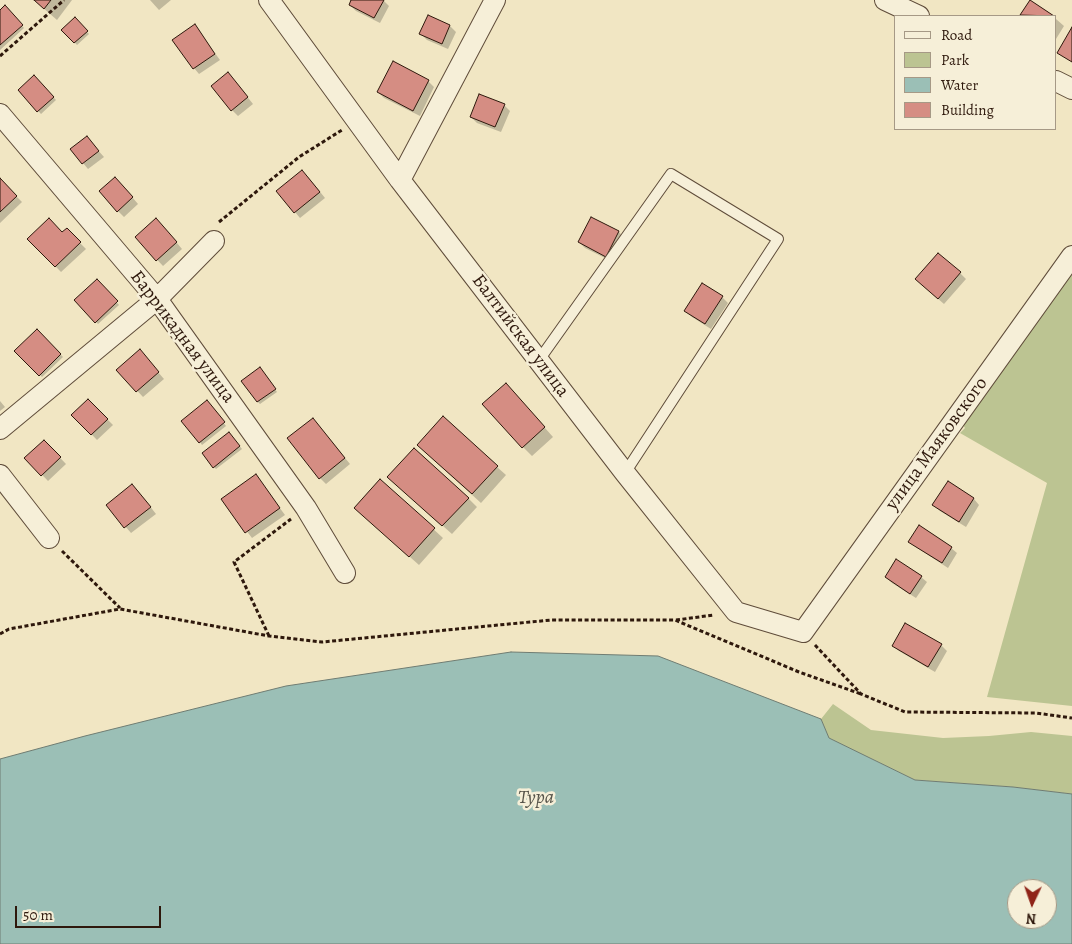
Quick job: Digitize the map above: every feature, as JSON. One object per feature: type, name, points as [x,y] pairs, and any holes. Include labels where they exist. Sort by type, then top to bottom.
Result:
[{"type":"street","name":"Балтийская улица","points":[[269,0],[400,180],[625,473],[736,612]]},
{"type":"street","points":[[400,180],[496,0]]},
{"type":"street","points":[[885,0],[917,15]]},
{"type":"street","points":[[1057,82],[1072,89]]},
{"type":"street","name":"Баррикадная улица","points":[[0,114],[157,298],[306,508],[345,573]]},
{"type":"street","points":[[0,429],[157,298],[214,241]]},
{"type":"street","name":"улица Маяковского","points":[[803,632],[1072,256]]},
{"type":"street","points":[[0,475],[49,538]]},
{"type":"street","points":[[736,612],[803,632]]},
{"type":"lane","points":[[539,360],[671,174],[778,239],[625,473]]},
{"type":"path","points":[[0,56],[64,0]]},
{"type":"path","points":[[214,241],[219,222],[299,157],[357,120]]},
{"type":"path","points":[[269,636],[234,562],[306,508]]},
{"type":"path","points":[[49,538],[120,609]]},
{"type":"path","points":[[0,634],[9,629],[120,609],[269,636],[322,642],[551,620],[675,620],[736,612]]},
{"type":"path","points":[[675,620],[799,672],[861,694],[904,712],[1036,713],[1072,718]]},
{"type":"path","points":[[803,632],[861,694]]},
{"type":"green space","points":[[1072,273],[1072,706],[987,697],[1047,483],[960,433],[965,428],[963,425]]},
{"type":"green space","points":[[833,704],[871,730],[943,738],[1031,732],[1072,736],[1072,794],[1012,787],[915,780],[828,738],[821,719]]},
{"type":"water","name":"Тура","points":[[511,652],[658,656],[821,719],[829,738],[915,780],[1013,787],[1072,794],[1072,944],[0,944],[0,759],[286,686]]},
{"type":"building","points":[[34,0],[51,0],[44,9]]},
{"type":"building","points":[[351,0],[384,0],[374,18],[349,5]]},
{"type":"building","points":[[1030,0],[1052,15],[1020,15]]},
{"type":"building","points":[[5,5],[23,25],[0,45],[0,10]]},
{"type":"building","points":[[428,15],[450,25],[442,44],[419,34]]},
{"type":"building","points":[[75,17],[88,31],[74,43],[61,30]]},
{"type":"building","points":[[195,24],[215,54],[193,69],[172,40]]},
{"type":"building","points":[[1072,27],[1072,62],[1057,53]]},
{"type":"building","points":[[393,61],[429,80],[413,111],[377,92]]},
{"type":"building","points":[[228,72],[248,97],[231,111],[211,86]]},
{"type":"building","points":[[34,75],[54,97],[37,112],[18,90]]},
{"type":"building","points":[[479,94],[505,104],[495,127],[470,117]]},
{"type":"building","points":[[87,136],[99,151],[82,164],[70,149]]},
{"type":"building","points":[[302,170],[320,192],[294,213],[276,191]]},
{"type":"building","points":[[115,177],[133,197],[117,212],[99,191]]},
{"type":"building","points":[[0,178],[17,196],[0,212]]},
{"type":"building","points":[[591,217],[619,231],[606,257],[578,242]]},
{"type":"building","points":[[49,218],[62,232],[67,228],[81,242],[55,267],[27,239]]},
{"type":"building","points":[[156,218],[177,242],[156,261],[135,237]]},
{"type":"building","points":[[938,253],[961,272],[938,299],[915,279]]},
{"type":"building","points":[[97,279],[118,301],[95,323],[74,300]]},
{"type":"building","points":[[702,283],[723,296],[705,324],[684,311]]},
{"type":"building","points":[[37,329],[61,354],[39,376],[14,351]]},
{"type":"building","points":[[140,349],[159,372],[136,392],[116,370]]},
{"type":"building","points":[[260,367],[276,389],[257,402],[241,381]]},
{"type":"building","points":[[506,383],[545,427],[522,448],[482,404]]},
{"type":"building","points":[[88,399],[108,419],[91,435],[71,415]]},
{"type":"building","points":[[207,400],[225,422],[199,443],[181,421]]},
{"type":"building","points":[[443,416],[498,466],[472,494],[417,445]]},
{"type":"building","points":[[313,418],[345,458],[319,479],[287,438]]},
{"type":"building","points":[[229,432],[240,446],[213,468],[202,453]]},
{"type":"building","points":[[44,440],[61,457],[41,476],[24,458]]},
{"type":"building","points":[[414,448],[469,498],[442,526],[387,477]]},
{"type":"building","points":[[256,474],[280,508],[245,533],[221,499]]},
{"type":"building","points":[[380,479],[435,528],[409,557],[354,508]]},
{"type":"building","points":[[948,481],[974,498],[959,522],[932,505]]},
{"type":"building","points":[[132,484],[151,507],[124,528],[106,505]]},
{"type":"building","points":[[919,525],[952,547],[942,563],[908,542]]},
{"type":"building","points":[[896,559],[922,576],[910,594],[885,577]]},
{"type":"building","points":[[905,623],[942,644],[928,667],[892,646]]}]
